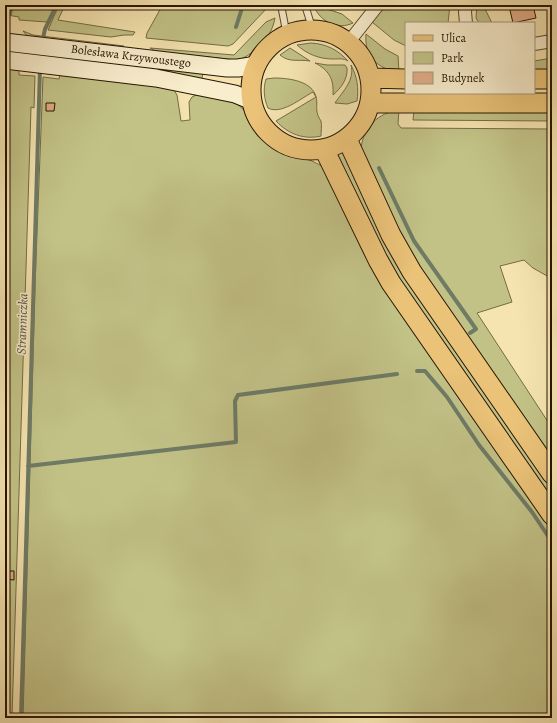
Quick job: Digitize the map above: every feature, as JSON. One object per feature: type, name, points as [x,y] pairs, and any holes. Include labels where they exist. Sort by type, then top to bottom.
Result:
[{"type":"main road","points":[[304,31],[313,31],[332,34],[348,43],[362,59],[370,78],[370,103],[362,123],[347,139],[324,149],[302,150],[281,142],[272,136],[264,127],[258,118],[252,101],[252,83],[257,66],[271,47],[287,36],[304,31]]},
{"type":"main road","name":"Bolesława Krzywoustego","points":[[5,42],[42,45],[227,68],[257,66]]},
{"type":"main road","name":"Bolesława Krzywoustego","points":[[5,60],[156,78],[235,94],[252,101]]},
{"type":"main road","points":[[370,78],[405,79]]},
{"type":"main road","points":[[535,79],[552,79]]},
{"type":"main road","points":[[370,103],[552,103]]},
{"type":"main road","points":[[347,139],[391,235],[412,272],[552,474]]},
{"type":"main road","points":[[324,149],[378,260],[391,283],[552,515]]},
{"type":"street","points":[[348,43],[378,5]]},
{"type":"street","points":[[466,5],[464,12],[466,22]]},
{"type":"street","points":[[535,44],[552,41]]},
{"type":"lane","points":[[281,5],[287,36]]},
{"type":"lane","points":[[305,5],[313,31]]},
{"type":"green space","points":[[9,5],[55,5],[47,22],[19,20],[19,17],[7,15]]},
{"type":"green space","points":[[59,5],[65,5],[58,20],[135,32],[133,35],[111,37],[48,30]]},
{"type":"green space","points":[[273,5],[268,7],[233,44],[228,46],[146,38],[147,33],[162,6]]},
{"type":"green space","points":[[385,5],[450,5],[448,22],[405,22],[405,46],[394,40],[372,22]]},
{"type":"green space","points":[[477,5],[483,5],[492,22],[478,22],[476,18]]},
{"type":"green space","points":[[324,8],[342,14],[353,23],[342,26],[331,24],[322,18],[315,9]]},
{"type":"green space","points":[[275,18],[270,32],[262,44],[251,54],[238,60],[157,52],[150,48],[234,55],[266,22]]},
{"type":"green space","points":[[23,31],[33,35],[124,46],[122,48],[28,37]]},
{"type":"green space","points":[[366,34],[385,49],[398,56],[399,72],[385,68],[374,60],[367,49]]},
{"type":"green space","points":[[311,43],[332,48],[348,61],[343,59],[318,57],[305,51],[297,45]]},
{"type":"green space","points":[[5,48],[203,72],[202,79],[5,53]]},
{"type":"green space","points":[[290,48],[310,61],[291,60],[280,55]]},
{"type":"green space","points":[[552,58],[552,71],[535,71],[535,61]]},
{"type":"green space","points":[[315,63],[345,65],[347,68],[343,83],[333,95],[333,84],[330,76],[324,69]]},
{"type":"green space","points":[[351,65],[357,82],[357,101],[347,104],[335,103],[345,90],[350,80],[352,70]]},
{"type":"green space","points":[[5,67],[19,69],[19,75],[35,76],[34,108],[31,107],[12,718],[5,718]]},
{"type":"green space","points":[[60,74],[137,83],[174,90],[177,95],[181,121],[190,120],[189,102],[192,97],[198,94],[235,102],[244,110],[256,132],[270,145],[287,155],[310,160],[322,166],[419,337],[552,528],[552,718],[23,718],[35,286],[43,77],[59,79]]},
{"type":"green space","points":[[274,78],[297,81],[312,89],[316,96],[317,112],[321,121],[321,136],[308,137],[291,133],[276,121],[316,97],[313,92],[285,108],[273,110],[268,108],[264,94],[264,86],[266,79]]},
{"type":"green space","points":[[399,110],[398,124],[401,128],[552,129],[552,185],[548,187],[552,201],[552,276],[549,277],[533,268],[524,260],[500,266],[512,302],[477,313],[552,428],[552,461],[413,260],[361,149],[365,134],[373,122],[384,114]]},
{"type":"green space","points":[[414,110],[552,110],[552,121],[413,120]]},
{"type":"green space","points":[[343,151],[440,326],[552,486],[552,503],[395,276],[337,154]]},
{"type":"building","points":[[533,5],[536,18],[513,22],[509,6]]},
{"type":"building","points":[[46,103],[55,103],[54,111],[46,111]]},
{"type":"building","points":[[5,571],[14,571],[14,580],[5,579]]},
{"type":"waterway","points":[[10,14],[12,5]]},
{"type":"waterway","name":"Stramniczka","points":[[42,43],[45,29],[57,5]]},
{"type":"waterway","points":[[236,27],[243,5]]},
{"type":"waterway","name":"Stramniczka","points":[[21,718],[40,68]]},
{"type":"waterway","points":[[379,168],[414,241],[476,329],[470,333]]},
{"type":"waterway","points":[[417,371],[425,371],[447,397],[479,445],[532,512],[552,542]]},
{"type":"waterway","points":[[28,466],[236,442],[235,401],[238,395],[397,374]]}]
